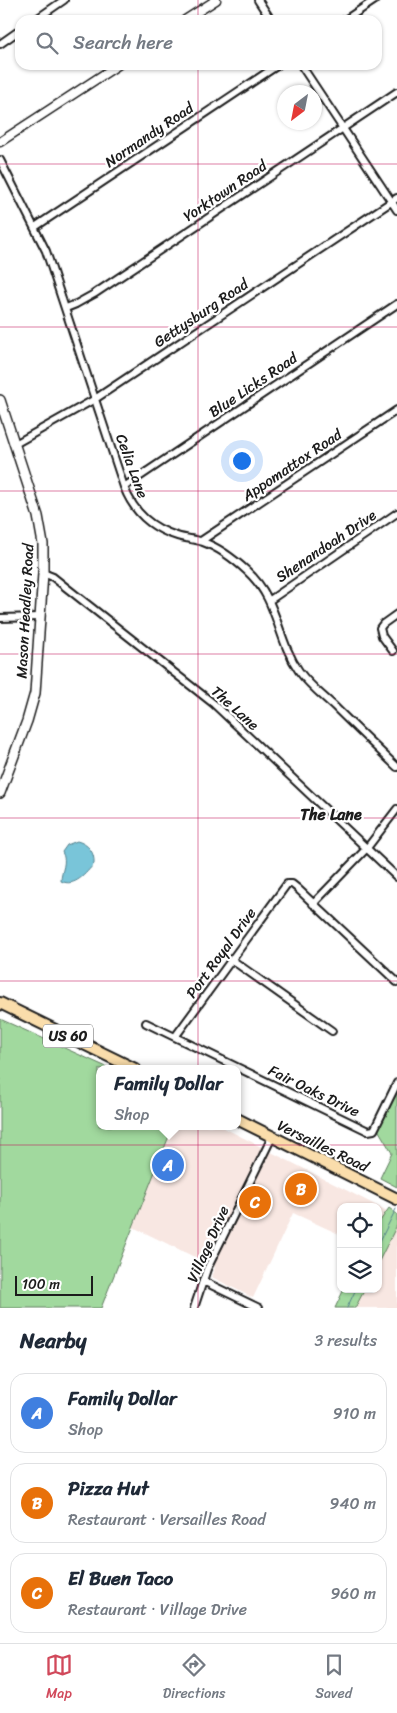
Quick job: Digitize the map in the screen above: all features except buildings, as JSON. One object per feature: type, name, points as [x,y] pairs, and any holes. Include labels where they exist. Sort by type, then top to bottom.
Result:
[{"type":"main road","name":"Mason Headley Road","points":[[0,793],[33,702],[43,573],[41,528],[1,404]]},
{"type":"main road","name":"US 60","points":[[0,1003],[127,1065]]},
{"type":"main road","name":"Versailles Road","points":[[241,1121],[397,1199]]},
{"type":"street","points":[[42,15],[64,0]]},
{"type":"street","points":[[194,15],[216,0]]},
{"type":"street","points":[[258,0],[268,15]]},
{"type":"street","points":[[352,15],[375,0]]},
{"type":"street","points":[[0,44],[15,34]]},
{"type":"street","points":[[0,142],[110,70]]},
{"type":"street","name":"Normandy Road","points":[[35,227],[270,70]]},
{"type":"street","points":[[304,70],[394,199],[397,210]]},
{"type":"street","name":"Yorktown Road","points":[[66,308],[94,294],[397,92]]},
{"type":"street","name":"Celia Lane","points":[[0,160],[46,251],[124,487],[133,507],[154,526],[177,536],[201,541],[220,550],[252,576],[270,600],[289,653],[302,674],[397,767]]},
{"type":"street","name":"Gettysburg Road","points":[[14,444],[95,399],[394,199]]},
{"type":"street","name":"Blue Licks Road","points":[[124,487],[397,304]]},
{"type":"street","name":"Appomattox Road","points":[[201,541],[397,410]]},
{"type":"street","name":"Shenandoah Drive","points":[[270,600],[397,513]]},
{"type":"street","name":"The Lane","points":[[43,573],[53,577],[214,704],[397,877]]},
{"type":"street","points":[[393,651],[382,636],[380,628],[397,614]]},
{"type":"street","points":[[0,618],[40,617]]},
{"type":"street","points":[[397,809],[367,848],[313,904],[397,982]]},
{"type":"street","name":"Port Royal Drive","points":[[175,1037],[287,884],[292,884],[313,904]]},
{"type":"street","points":[[232,960],[332,1032]]},
{"type":"street","name":"Fair Oaks Drive","points":[[146,1022],[232,1065]]},
{"type":"street","name":"Fair Oaks Drive","points":[[241,1069],[363,1129],[371,1131],[375,1128],[397,1084]]},
{"type":"street","name":"Village Drive","points":[[194,1308],[203,1281],[272,1137]]},
{"type":"street","points":[[203,1281],[259,1308]]},
{"type":"shaded area","points":[[171,1130],[228,1130],[371,1203],[337,1203],[337,1233],[293,1213],[253,1298],[212,1277],[215,1267],[133,1227]]},
{"type":"shaded area","points":[[382,1208],[397,1216],[397,1308],[335,1308],[342,1293],[382,1293]]},
{"type":"green space","points":[[0,1019],[102,1065],[96,1065],[96,1130],[171,1130],[101,1308],[0,1308]]},
{"type":"green space","points":[[397,1083],[397,1187],[380,1178],[392,1153],[376,1126]]},
{"type":"green space","points":[[389,1208],[397,1214],[397,1225],[382,1255],[382,1248],[382,1218]]},
{"type":"green space","points":[[342,1293],[363,1293],[355,1308],[335,1308]]},
{"type":"water","points":[[77,841],[90,849],[94,864],[80,878],[71,883],[66,883],[61,881],[64,863],[62,852],[67,845]]},
{"type":"waterway","points":[[382,1237],[396,1209]]},
{"type":"waterway","points":[[347,1308],[354,1293]]},
{"type":"place","name":"Family Dollar","points":[[168,1165]]},
{"type":"place","name":"Pizza Hut","points":[[301,1189]]},
{"type":"place","name":"El Buen Taco","points":[[255,1202]]},
{"type":"district","name":"The Lane","points":[[331,814]]}]
